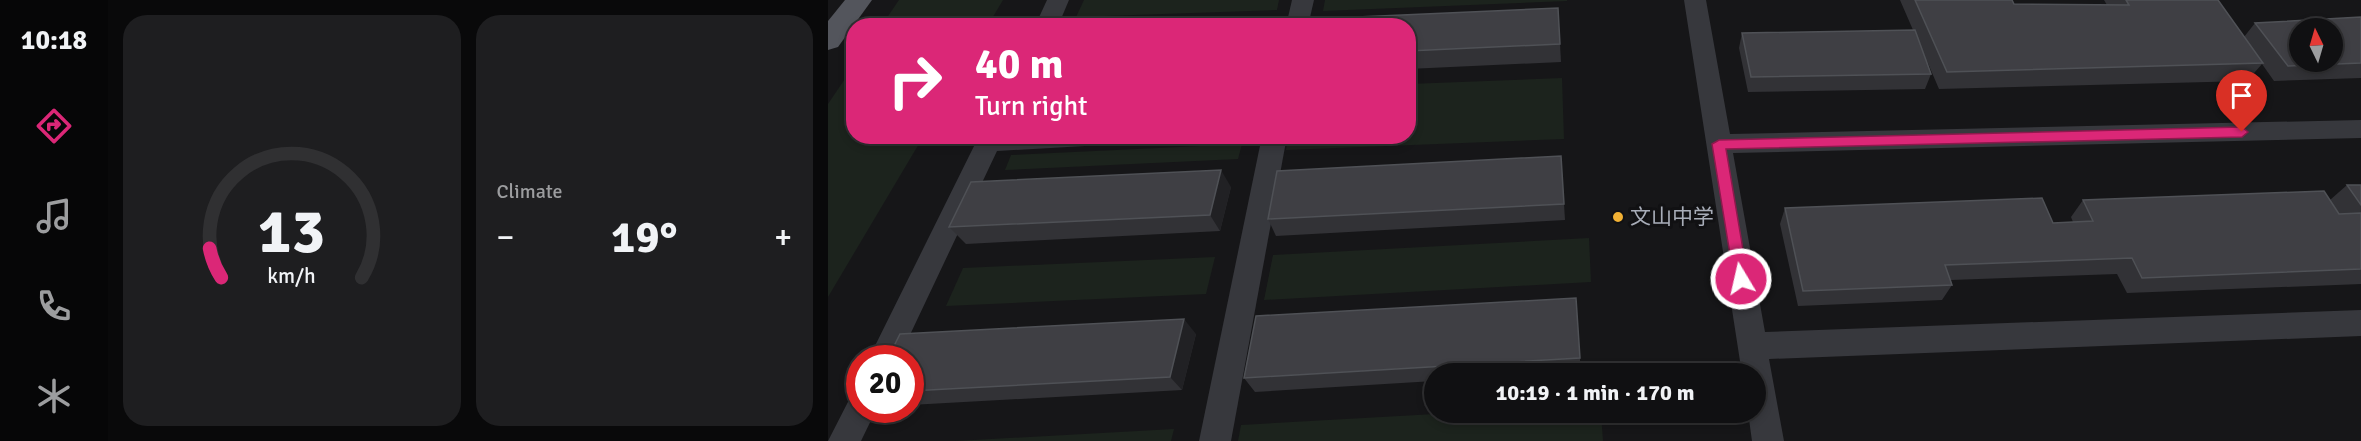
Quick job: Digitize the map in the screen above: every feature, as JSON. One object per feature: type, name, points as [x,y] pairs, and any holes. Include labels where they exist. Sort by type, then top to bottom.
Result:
[{"type":"main road","points":[[828,40],[859,0]]},
{"type":"lane","points":[[1050,18],[1058,0]]},
{"type":"lane","points":[[1300,18],[1303,0]]},
{"type":"lane","points":[[1695,0],[1768,441]]},
{"type":"lane","points":[[1719,144],[2361,129]]},
{"type":"lane","points":[[890,345],[989,144]]},
{"type":"lane","points":[[1215,441],[1273,144]]},
{"type":"lane","points":[[1752,346],[2361,323]]},
{"type":"lane","points":[[844,441],[853,423]]},
{"type":"shaded area","points":[[899,0],[1003,0],[992,18],[887,18]]},
{"type":"shaded area","points":[[1084,0],[1279,0],[1277,10],[1076,17]]},
{"type":"shaded area","points":[[1325,0],[1567,0],[1567,1],[1323,11]]},
{"type":"shaded area","points":[[846,77],[846,144],[919,144],[828,297],[828,104]]},
{"type":"shaded area","points":[[1562,78],[1564,139],[1286,150],[1287,144],[1416,144],[1416,84]]},
{"type":"shaded area","points":[[1242,144],[1238,159],[1005,170],[1011,155]]},
{"type":"shaded area","points":[[1589,238],[1591,282],[1264,300],[1273,255]]},
{"type":"shaded area","points":[[1215,257],[1206,294],[946,306],[963,268]]},
{"type":"shaded area","points":[[1424,415],[1424,423],[1602,423],[1603,441],[1238,441],[1241,425]]},
{"type":"shaded area","points":[[1174,429],[1171,441],[955,441]]},
{"type":"building","points":[[1915,0],[2012,0],[2014,4],[2129,5],[2126,0],[2218,0],[2263,63],[1947,72]]},
{"type":"building","points":[[1558,8],[1560,44],[1416,51],[1416,18],[1334,18]]},
{"type":"building","points":[[2361,17],[2361,63],[2343,64],[2343,18]]},
{"type":"building","points":[[2289,21],[2288,66],[2255,23]]},
{"type":"building","points":[[1915,30],[1931,74],[1751,77],[1742,33]]},
{"type":"building","points":[[1561,156],[1564,204],[1268,219],[1277,171]]},
{"type":"building","points":[[1221,170],[1210,215],[949,227],[971,182]]},
{"type":"building","points":[[2347,185],[2361,185],[2361,205]]},
{"type":"building","points":[[2324,191],[2339,214],[2361,213],[2361,269],[2142,278],[2132,258],[1945,265],[1952,285],[1803,291],[1785,208],[2042,198],[2053,223],[2093,221],[2083,200]]},
{"type":"building","points":[[1576,298],[1580,358],[1496,363],[1424,363],[1424,367],[1244,378],[1256,316]]},
{"type":"building","points":[[1184,319],[1170,377],[924,390],[924,345],[894,345],[900,334]]},
{"type":"place","name":"文山中学","points":[[1618,217]]},
{"type":"route","points":[[1741,279],[1719,144],[2242,132]]}]
